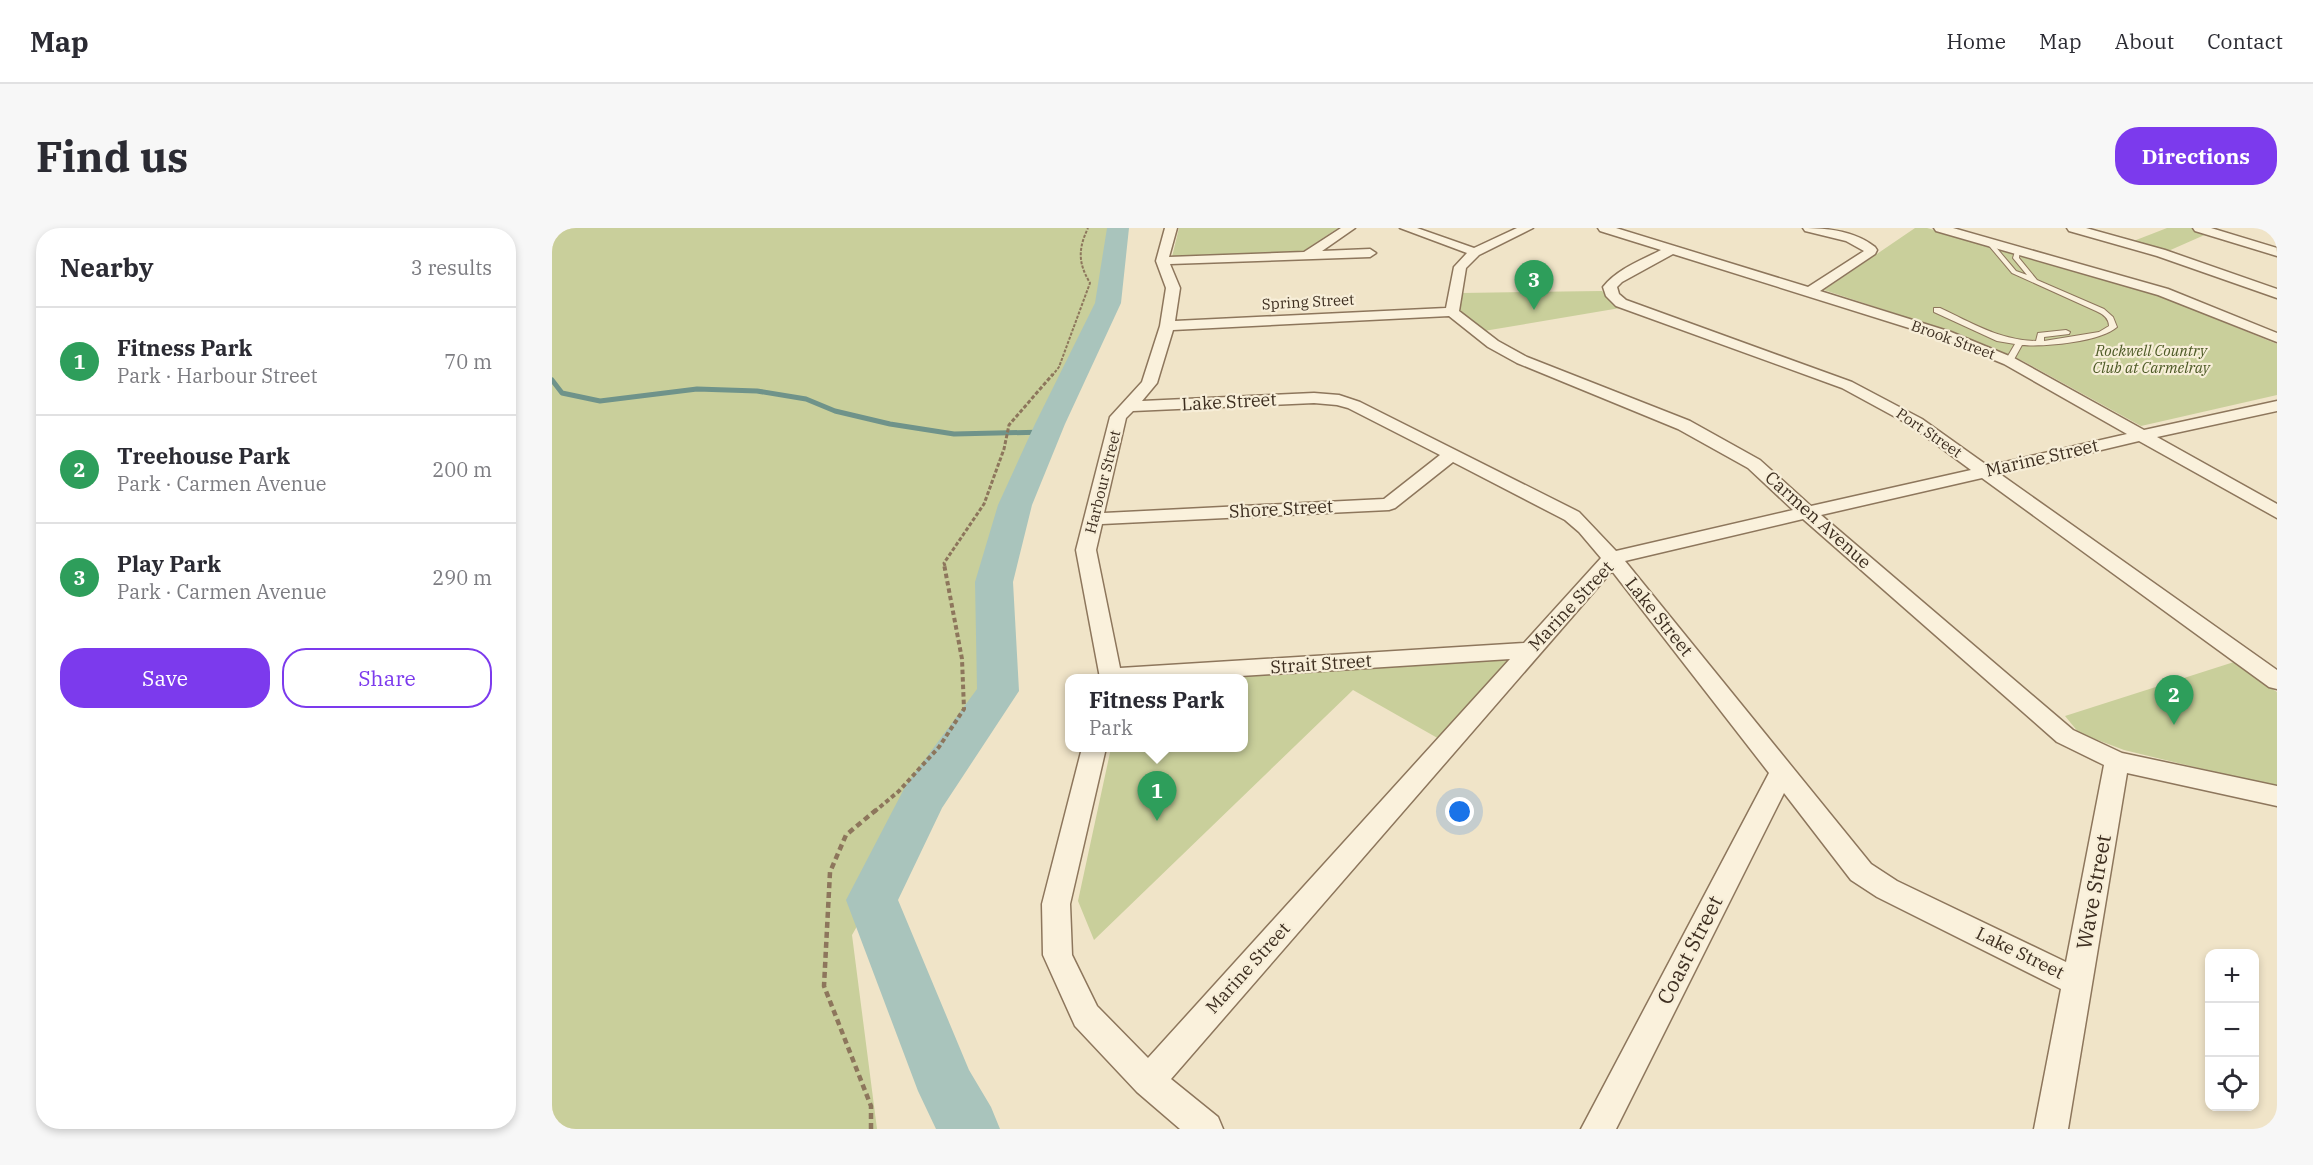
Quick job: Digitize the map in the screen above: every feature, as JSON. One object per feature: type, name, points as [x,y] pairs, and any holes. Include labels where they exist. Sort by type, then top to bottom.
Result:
[{"type":"street","points":[[1171,228],[1162,261],[1370,253]]},
{"type":"street","points":[[1307,255],[1349,228]]},
{"type":"street","points":[[1406,228],[1475,252]]},
{"type":"street","points":[[1452,312],[1460,267],[1475,252],[1527,228]]},
{"type":"street","name":"Brook Street","points":[[1604,228],[1946,335],[2009,361],[2277,512]]},
{"type":"street","points":[[1809,228],[1857,241],[1872,250],[1810,292]]},
{"type":"street","points":[[1940,228],[2163,292],[2277,338]]},
{"type":"street","points":[[1973,228],[2176,286],[2277,327]]},
{"type":"street","points":[[2073,228],[2160,253],[2277,294]]},
{"type":"street","points":[[2199,228],[2277,252]]},
{"type":"street","name":"Port Street","points":[[1672,249],[1617,279],[1610,287],[1613,296],[1621,303],[1847,386],[1916,422],[2277,681]]},
{"type":"street","name":"Harbour Street","points":[[1110,674],[1086,550],[1118,417],[1149,383],[1167,326],[1173,288],[1162,261]]},
{"type":"street","name":"Spring Street","points":[[1167,326],[1452,312]]},
{"type":"street","name":"Carmen Avenue","points":[[1452,312],[1493,345],[1522,360],[1684,425],[1754,464],[1806,512],[2065,736],[2117,760],[2277,796]]},
{"type":"street","name":"Lake Street","points":[[1128,406],[1314,398],[1339,400],[1354,405],[1572,516],[1586,528],[1612,558],[1861,872],[1887,889],[2078,982]]},
{"type":"street","name":"Marine Street","points":[[1148,1081],[1612,558],[1984,471],[2277,406]]},
{"type":"street","name":"Shore Street","points":[[1094,519],[1389,504],[1451,455]]},
{"type":"street","name":"Strait Street","points":[[1171,674],[1530,650]]},
{"type":"street","points":[[1093,752],[1056,904],[1058,955],[1086,1016],[1148,1081],[1206,1129]]},
{"type":"street","name":"Wave Street","points":[[2051,1129],[2117,760]]},
{"type":"street","name":"Coast Street","points":[[1598,1129],[1782,771]]},
{"type":"lane","points":[[1936,310],[2000,339],[2020,343],[2038,344],[2041,335],[2088,329],[2109,331],[2113,322],[2106,313],[2014,272],[1987,240]]},
{"type":"lane","points":[[2019,249],[2016,258],[2038,284]]},
{"type":"lane","points":[[2009,361],[2020,343]]},
{"type":"path","points":[[871,1129],[871,1106],[824,986],[830,872],[846,835],[899,791],[939,747],[964,709],[962,659],[944,563],[984,504],[1004,449],[1009,425],[1059,367],[1090,284],[1081,268],[1078,249],[1088,228]]},
{"type":"green space","points":[[552,228],[1118,228],[1108,303],[1046,432],[1015,505],[994,582],[998,691],[923,798],[852,935],[877,1129],[552,1129]]},
{"type":"green space","points":[[1179,228],[1338,228],[1302,252],[1172,257]]},
{"type":"green space","name":"Rockwell Country Club at Carmelray","points":[[1915,228],[1927,228],[2155,294],[2277,344],[2277,395],[2141,426],[2023,361],[1952,332],[1824,290]]},
{"type":"green space","points":[[2167,228],[2191,228],[2209,233],[2166,252],[2131,242]]},
{"type":"green space","points":[[1602,291],[1620,308],[1484,331],[1460,312],[1461,293]]},
{"type":"green space","points":[[1517,656],[1441,740],[1353,690],[1094,940],[1078,901],[1110,752],[1248,752],[1248,676]]},
{"type":"green space","points":[[2234,662],[2277,692],[2277,787],[2124,750],[2079,733],[2065,716]]},
{"type":"waterway","points":[[969,1129],[948,1091],[872,900],[923,798],[998,691],[994,582],[1015,505],[1050,424],[1108,303],[1118,228]]},
{"type":"waterway","points":[[552,380],[562,393],[600,401],[697,389],[757,391],[806,399],[835,411],[890,424],[954,434],[1046,432]]},
{"type":"place","name":"Play Park","points":[[1534,310]]},
{"type":"place","name":"Treehouse Park","points":[[2174,725]]},
{"type":"place","name":"Fitness Park","points":[[1157,821]]}]
